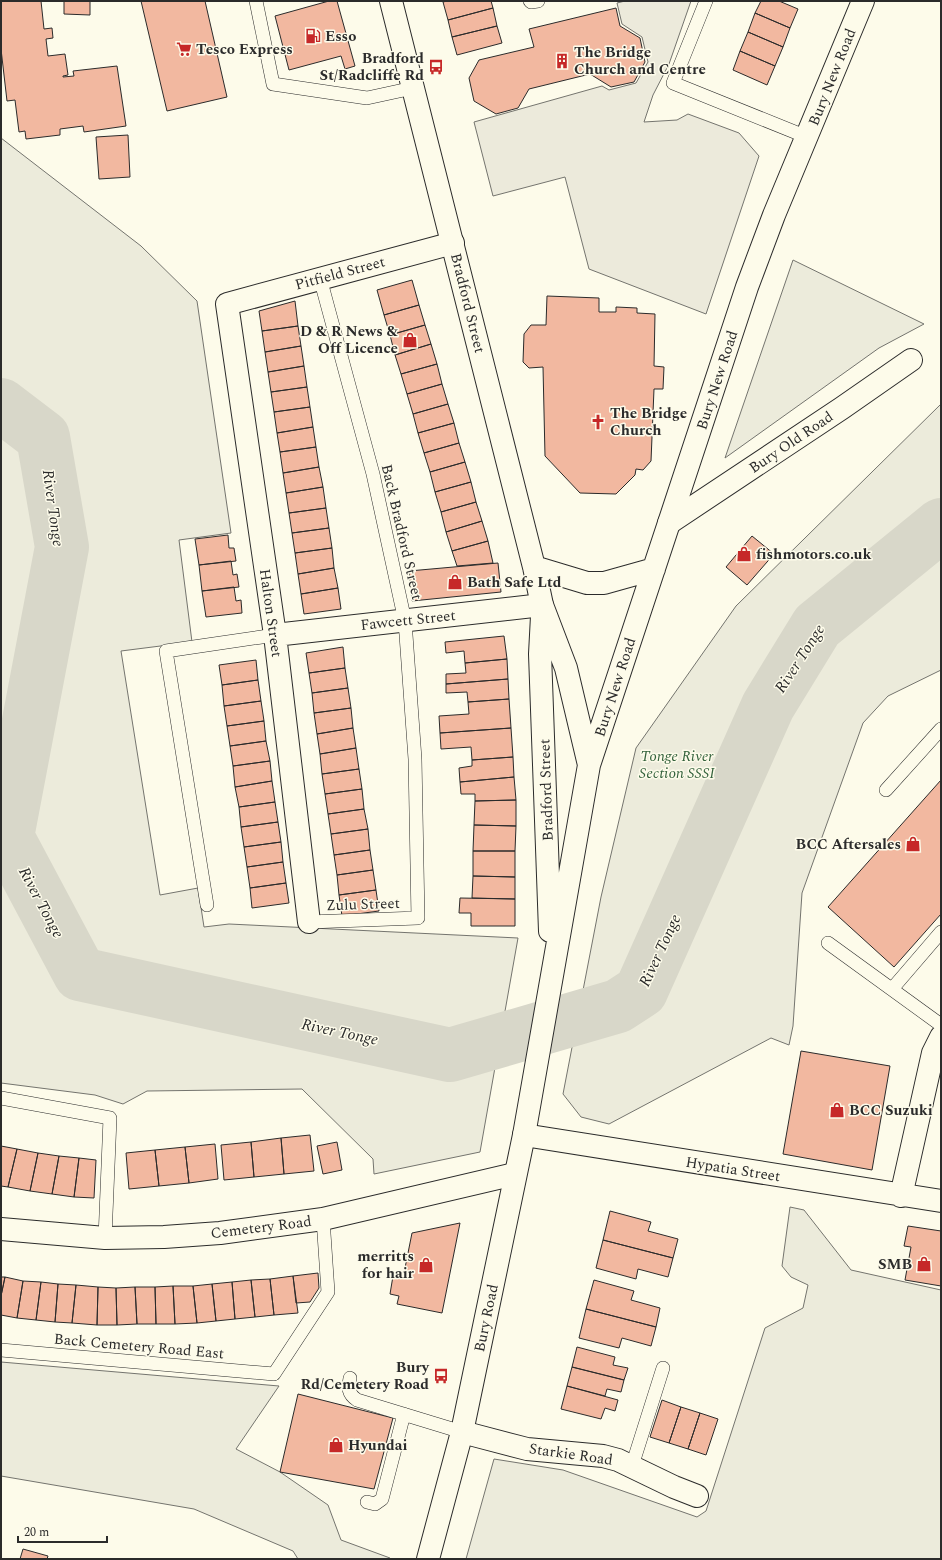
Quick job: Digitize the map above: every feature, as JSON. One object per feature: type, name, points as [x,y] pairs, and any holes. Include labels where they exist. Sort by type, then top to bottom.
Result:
[{"type":"main road","name":"Bradford Street","points":[[391,1],[453,243],[534,567],[542,605],[566,668],[589,766]]},
{"type":"main road","name":"Bury New Road","points":[[550,985],[589,766],[747,287],[774,215],[863,1]]},
{"type":"main road","name":"Pitfield Street","points":[[227,304],[453,243]]},
{"type":"main road","name":"Halton Street","points":[[227,304],[275,635],[309,922]]},
{"type":"main road","name":"Bury Old Road","points":[[669,523],[842,408],[911,360]]},
{"type":"main road","points":[[534,567],[587,583],[604,583],[654,569]]},
{"type":"main road","name":"Bradford Street","points":[[542,605],[540,654],[550,985]]},
{"type":"main road","name":"Fawcett Street","points":[[275,635],[542,605]]},
{"type":"main road","name":"Bury Road","points":[[428,1559],[462,1432],[524,1135],[550,985]]},
{"type":"main road","points":[[901,1196],[933,1053],[941,1037]]},
{"type":"main road","name":"Hypatia Street","points":[[524,1135],[901,1196],[941,1201]]},
{"type":"main road","name":"Cemetery Road","points":[[1,1229],[105,1238],[164,1237],[220,1233],[324,1219],[515,1174]]},
{"type":"main road","name":"Starkie Road","points":[[462,1432],[527,1449],[603,1456],[618,1460],[674,1488],[697,1496]]},
{"type":"lane","points":[[256,1],[273,84],[367,98],[413,88]]},
{"type":"lane","points":[[530,1],[538,1]]},
{"type":"lane","points":[[706,1],[673,83],[807,137]]},
{"type":"lane","name":"Back Bradford Street","points":[[320,278],[373,474],[405,621],[415,758],[418,918]]},
{"type":"lane","points":[[207,905],[166,651],[275,635]]},
{"type":"lane","points":[[886,790],[941,729]]},
{"type":"lane","name":"Zulu Street","points":[[309,922],[418,918]]},
{"type":"lane","points":[[892,989],[941,932]]},
{"type":"lane","points":[[828,943],[941,1025]]},
{"type":"lane","points":[[1,1098],[110,1118],[105,1238]]},
{"type":"lane","name":"Back Cemetery Road East","points":[[1,1350],[274,1374],[328,1292],[324,1219]]},
{"type":"lane","points":[[632,1466],[663,1368]]},
{"type":"lane","points":[[350,1378],[349,1392],[352,1397],[358,1400],[462,1432]]},
{"type":"lane","points":[[367,1502],[375,1504],[382,1499],[404,1414]]},
{"type":"green space","points":[[1,138],[141,246],[197,301],[231,533],[179,540],[192,642],[121,651],[160,895],[198,888],[204,927],[229,924],[518,938],[480,1152],[374,1174],[373,1159],[302,1089],[147,1091],[123,1104],[95,1095],[1,1083]]},
{"type":"green space","points":[[793,260],[924,324],[879,348],[725,458]]},
{"type":"green space","name":"Tonge River Section SSSI","points":[[941,404],[941,670],[888,696],[863,723],[802,893],[793,1026],[789,1045],[771,1038],[609,1124],[581,1117],[563,1094],[601,897],[636,748],[736,606]]},
{"type":"green space","points":[[790,1207],[804,1210],[851,1270],[941,1290],[941,1559],[466,1559],[494,1459],[563,1470],[697,1517],[706,1511],[765,1328],[803,1308],[808,1285],[791,1277],[782,1266]]},
{"type":"green space","points":[[1,1362],[279,1386],[236,1449],[280,1472],[328,1505],[341,1540],[390,1559],[298,1559],[293,1551],[194,1509],[1,1476]]},
{"type":"shaded area","points":[[625,1],[691,1],[669,64],[653,95],[644,122],[677,120],[688,114],[739,133],[759,156],[706,314],[589,269],[565,177],[493,196],[474,122],[602,86],[609,90],[636,83],[648,62],[642,37],[622,24],[617,3]]},
{"type":"building","points":[[1,1],[41,1],[44,29],[52,28],[53,38],[46,39],[48,56],[65,54],[68,75],[63,77],[74,76],[73,71],[117,66],[126,126],[84,132],[83,126],[60,129],[60,135],[26,139],[25,131],[19,132],[15,100],[7,101],[1,49]]},
{"type":"building","points":[[64,1],[90,1],[90,15],[64,14]]},
{"type":"building","name":"Tesco Express","points":[[141,1],[205,1],[227,97],[167,111]]},
{"type":"building","name":"Esso","points":[[329,1],[337,1],[355,66],[345,69],[341,56],[289,70],[275,16]]},
{"type":"building","points":[[491,1],[493,8],[448,20],[443,2]]},
{"type":"building","points":[[761,1],[779,1],[798,9],[790,28],[755,13]]},
{"type":"building","points":[[493,8],[497,26],[452,37],[448,20]]},
{"type":"building","name":"The Bridge Church and Centre","points":[[616,8],[620,26],[640,38],[645,62],[634,82],[611,87],[590,74],[529,89],[518,108],[496,114],[474,101],[469,78],[479,60],[534,47],[529,29]]},
{"type":"building","points":[[755,13],[790,28],[783,47],[748,32]]},
{"type":"building","points":[[497,26],[502,43],[457,55],[452,37]]},
{"type":"building","points":[[748,32],[783,47],[775,66],[740,51]]},
{"type":"building","points":[[740,51],[775,66],[767,85],[733,70]]},
{"type":"building","points":[[128,135],[130,177],[99,179],[96,137]]},
{"type":"building","points":[[412,280],[419,305],[384,315],[377,290]]},
{"type":"building","name":"The Bridge Church","points":[[547,296],[599,298],[599,312],[616,312],[616,307],[637,308],[637,313],[655,314],[654,366],[664,367],[663,389],[654,389],[651,461],[643,470],[636,469],[635,475],[616,494],[580,493],[545,456],[543,367],[529,368],[523,362],[524,334],[531,325],[546,325]]},
{"type":"building","points":[[295,301],[298,326],[262,331],[259,311]]},
{"type":"building","points":[[419,305],[425,325],[390,335],[384,315]]},
{"type":"building","name":"D & R News & Off Licence","points":[[425,325],[431,344],[395,355],[390,335]]},
{"type":"building","points":[[298,326],[301,346],[265,352],[262,331]]},
{"type":"building","points":[[431,344],[437,364],[401,374],[395,355]]},
{"type":"building","points":[[301,346],[304,366],[268,372],[265,352]]},
{"type":"building","points":[[437,364],[442,384],[407,394],[401,374]]},
{"type":"building","points":[[304,366],[307,387],[271,392],[268,372]]},
{"type":"building","points":[[442,384],[448,404],[413,414],[407,394]]},
{"type":"building","points":[[307,387],[310,407],[274,412],[271,392]]},
{"type":"building","points":[[448,404],[454,423],[418,433],[413,414]]},
{"type":"building","points":[[310,407],[313,427],[277,433],[274,412]]},
{"type":"building","points":[[454,423],[459,443],[424,453],[418,433]]},
{"type":"building","points":[[313,427],[316,447],[280,452],[277,433]]},
{"type":"building","points":[[459,443],[465,462],[430,472],[424,453]]},
{"type":"building","points":[[316,447],[319,467],[283,473],[280,452]]},
{"type":"building","points":[[465,462],[471,482],[435,492],[430,472]]},
{"type":"building","points":[[319,467],[323,487],[286,493],[283,473]]},
{"type":"building","points":[[471,482],[476,502],[441,512],[435,492]]},
{"type":"building","points":[[323,487],[326,508],[289,513],[286,493]]},
{"type":"building","points":[[476,502],[482,521],[446,532],[441,512]]},
{"type":"building","points":[[326,508],[329,528],[292,533],[289,513]]},
{"type":"building","points":[[482,521],[488,541],[452,551],[446,532]]},
{"type":"building","points":[[329,528],[332,548],[295,553],[292,533]]},
{"type":"building","points":[[228,535],[229,548],[234,548],[236,561],[199,565],[195,539]]},
{"type":"building","points":[[752,536],[774,554],[747,585],[726,567]]},
{"type":"building","points":[[488,541],[493,563],[457,566],[452,551]]},
{"type":"building","points":[[332,548],[334,568],[298,574],[295,553]]},
{"type":"building","points":[[231,561],[233,575],[237,574],[239,587],[202,591],[199,565]]},
{"type":"building","name":"Bath Safe Ltd","points":[[498,563],[501,592],[412,601],[409,571]]},
{"type":"building","points":[[334,568],[338,588],[301,594],[298,574]]},
{"type":"building","points":[[234,587],[236,601],[241,600],[242,613],[206,617],[202,591]]},
{"type":"building","points":[[338,588],[341,609],[304,614],[301,594]]},
{"type":"building","points":[[504,636],[507,659],[465,663],[464,651],[446,653],[445,642]]},
{"type":"building","points":[[343,647],[345,668],[309,673],[306,653]]},
{"type":"building","points":[[507,659],[508,679],[446,684],[446,674],[466,673],[465,663]]},
{"type":"building","points":[[256,660],[258,680],[222,685],[219,665]]},
{"type":"building","points":[[345,668],[348,688],[312,693],[309,673]]},
{"type":"building","points":[[508,679],[509,699],[468,702],[467,692],[446,693],[446,684]]},
{"type":"building","points":[[258,680],[261,701],[224,706],[222,685]]},
{"type":"building","points":[[348,688],[351,708],[314,713],[312,693]]},
{"type":"building","points":[[509,699],[511,728],[440,733],[439,716],[469,714],[468,702]]},
{"type":"building","points":[[261,701],[264,721],[227,726],[224,706]]},
{"type":"building","points":[[351,708],[353,728],[317,734],[314,713]]},
{"type":"building","points":[[264,721],[266,741],[230,746],[227,726]]},
{"type":"building","points":[[353,728],[356,748],[320,754],[317,734]]},
{"type":"building","points":[[511,728],[513,757],[472,760],[471,747],[441,749],[440,733]]},
{"type":"building","points":[[266,741],[270,761],[233,766],[230,746]]},
{"type":"building","points":[[356,748],[359,769],[322,774],[320,754]]},
{"type":"building","points":[[513,757],[514,777],[460,782],[459,768],[472,766],[472,760]]},
{"type":"building","points":[[270,761],[272,781],[235,787],[233,766]]},
{"type":"building","points":[[359,769],[362,789],[325,794],[322,774]]},
{"type":"building","points":[[514,777],[516,800],[475,801],[475,794],[461,794],[460,782]]},
{"type":"building","name":"BCC Aftersales","points":[[941,780],[941,914],[894,967],[828,907]]},
{"type":"building","points":[[272,781],[275,802],[239,807],[235,787]]},
{"type":"building","points":[[362,789],[364,809],[328,814],[325,794]]},
{"type":"building","points":[[516,800],[516,826],[474,825],[475,801]]},
{"type":"building","points":[[275,802],[278,822],[241,827],[239,807]]},
{"type":"building","points":[[364,809],[368,829],[331,834],[328,814]]},
{"type":"building","points":[[278,822],[281,842],[244,847],[241,827]]},
{"type":"building","points":[[474,825],[516,826],[515,851],[473,851]]},
{"type":"building","points":[[368,829],[370,850],[334,855],[331,834]]},
{"type":"building","points":[[281,842],[283,862],[247,867],[244,847]]},
{"type":"building","points":[[370,850],[373,870],[337,875],[334,855]]},
{"type":"building","points":[[473,851],[515,851],[515,877],[473,876]]},
{"type":"building","points":[[283,862],[286,883],[250,888],[247,867]]},
{"type":"building","points":[[373,870],[376,890],[339,895],[337,875]]},
{"type":"building","points":[[473,876],[515,877],[515,899],[472,898]]},
{"type":"building","points":[[286,883],[289,903],[252,908],[250,888]]},
{"type":"building","points":[[376,890],[379,911],[342,916],[339,895]]},
{"type":"building","points":[[460,898],[515,899],[515,926],[471,926],[471,913],[459,913]]},
{"type":"building","name":"BCC Suzuki","points":[[801,1051],[890,1066],[872,1170],[783,1154]]},
{"type":"building","points":[[310,1135],[314,1171],[284,1174],[281,1138]]},
{"type":"building","points":[[281,1138],[284,1174],[254,1177],[251,1142]]},
{"type":"building","points":[[251,1142],[254,1177],[224,1180],[221,1145]]},
{"type":"building","points":[[337,1142],[342,1170],[323,1174],[317,1146]]},
{"type":"building","points":[[215,1144],[218,1179],[189,1183],[185,1147]]},
{"type":"building","points":[[1,1146],[17,1149],[8,1187],[1,1186]]},
{"type":"building","points":[[185,1147],[189,1183],[159,1186],[155,1150]]},
{"type":"building","points":[[17,1149],[38,1153],[30,1191],[8,1187]]},
{"type":"building","points":[[155,1150],[159,1186],[129,1189],[126,1153]]},
{"type":"building","points":[[38,1153],[59,1156],[52,1194],[30,1191]]},
{"type":"building","points":[[59,1156],[79,1158],[74,1197],[52,1194]]},
{"type":"building","points":[[79,1158],[96,1160],[94,1198],[74,1197]]},
{"type":"building","points":[[610,1211],[651,1222],[648,1231],[678,1239],[673,1258],[603,1240]]},
{"type":"building","points":[[460,1223],[442,1313],[397,1304],[399,1296],[390,1294],[393,1276],[403,1278],[412,1233]]},
{"type":"building","name":"SMB","points":[[908,1226],[941,1231],[941,1286],[905,1280],[911,1247],[904,1246]]},
{"type":"building","points":[[603,1240],[673,1258],[668,1277],[638,1269],[636,1279],[596,1268]]},
{"type":"building","points":[[318,1273],[319,1288],[310,1302],[296,1303],[293,1276]]},
{"type":"building","points":[[293,1276],[298,1313],[274,1315],[270,1279]]},
{"type":"building","points":[[1,1277],[5,1277],[1,1296]]},
{"type":"building","points":[[5,1277],[23,1281],[17,1318],[1,1315],[1,1296]]},
{"type":"building","points":[[270,1279],[274,1315],[255,1317],[251,1280]]},
{"type":"building","points":[[251,1280],[255,1317],[235,1319],[232,1282]]},
{"type":"building","points":[[594,1280],[634,1291],[631,1300],[660,1308],[656,1327],[586,1309]]},
{"type":"building","points":[[23,1281],[41,1282],[36,1320],[17,1318]]},
{"type":"building","points":[[41,1282],[58,1284],[55,1322],[36,1320]]},
{"type":"building","points":[[232,1282],[235,1319],[216,1321],[212,1284]]},
{"type":"building","points":[[58,1284],[76,1285],[72,1323],[55,1322]]},
{"type":"building","points":[[212,1284],[216,1321],[197,1323],[193,1286]]},
{"type":"building","points":[[76,1285],[98,1287],[97,1325],[72,1323]]},
{"type":"building","points":[[173,1286],[193,1286],[197,1323],[175,1324]]},
{"type":"building","points":[[173,1286],[175,1324],[156,1324],[155,1287]]},
{"type":"building","points":[[98,1287],[116,1288],[117,1325],[97,1325]]},
{"type":"building","points":[[135,1287],[137,1324],[117,1325],[116,1288]]},
{"type":"building","points":[[135,1287],[155,1287],[156,1324],[137,1324]]},
{"type":"building","points":[[586,1309],[656,1327],[651,1346],[622,1338],[619,1348],[579,1338]]},
{"type":"building","points":[[577,1347],[615,1357],[613,1365],[628,1368],[624,1380],[572,1367]]},
{"type":"building","points":[[572,1367],[624,1380],[621,1392],[607,1389],[605,1396],[567,1386]]},
{"type":"building","points":[[567,1386],[618,1400],[615,1411],[605,1408],[601,1419],[561,1409]]},
{"type":"building","name":"Hyundai","points":[[298,1394],[393,1418],[374,1489],[280,1472]]},
{"type":"building","points":[[662,1400],[681,1407],[669,1443],[650,1437]]},
{"type":"building","points":[[681,1407],[700,1413],[688,1449],[669,1443]]},
{"type":"building","points":[[700,1413],[718,1419],[706,1455],[688,1449]]},
{"type":"building","points":[[23,1549],[48,1556],[47,1559],[20,1559]]},
{"type":"waterway","name":"River Tonge","points":[[1,405],[43,437],[62,547],[7,837],[80,974],[450,1055],[618,1006],[641,991],[768,706],[817,626],[941,525]]},
{"type":"place","name":"Esso","points":[[313,36]]},
{"type":"place","name":"Tesco Express","points":[[184,49]]},
{"type":"place","name":"The Bridge Church and Centre","points":[[562,61]]},
{"type":"place","name":"Bradford St/Radcliffe Rd","points":[[436,67]]},
{"type":"place","name":"D & R News & Off Licence","points":[[410,340]]},
{"type":"place","name":"The Bridge Church","points":[[598,422]]},
{"type":"place","name":"fishmotors.co.uk","points":[[744,554]]},
{"type":"place","name":"Bath Safe Ltd","points":[[455,582]]},
{"type":"place","name":"BCC Aftersales","points":[[913,844]]},
{"type":"place","name":"BCC Suzuki","points":[[837,1110]]},
{"type":"place","name":"SMB","points":[[924,1264]]},
{"type":"place","name":"merritts for hair","points":[[426,1265]]},
{"type":"place","name":"Bury Rd/Cemetery Road","points":[[441,1376]]},
{"type":"place","name":"Hyundai","points":[[336,1445]]}]
